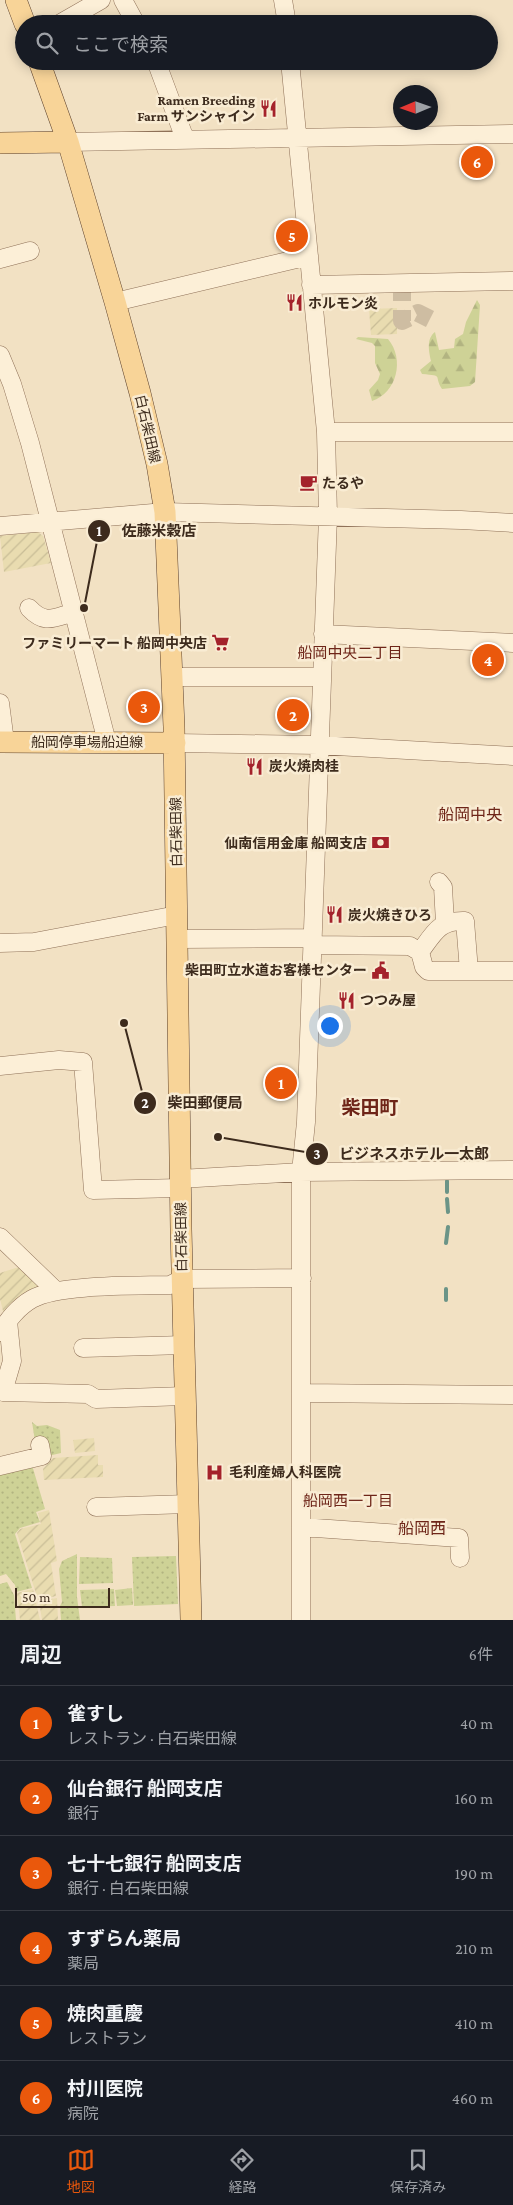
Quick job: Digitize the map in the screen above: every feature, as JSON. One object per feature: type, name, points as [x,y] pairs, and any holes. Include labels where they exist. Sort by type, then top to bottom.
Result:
[{"type":"main road","points":[[16,0],[22,15]]},
{"type":"main road","name":"白石柴田線","points":[[42,70],[68,142],[140,393],[157,464],[165,512],[173,677],[180,1184],[191,1620]]},
{"type":"main road","points":[[0,143],[68,142]]},
{"type":"main road","name":"船岡停車場船迫線","points":[[3,742],[174,743]]},
{"type":"street","points":[[75,15],[101,0]]},
{"type":"street","points":[[123,0],[131,15]]},
{"type":"street","points":[[283,0],[286,15]]},
{"type":"street","points":[[159,70],[184,139]]},
{"type":"street","points":[[291,70],[326,432],[328,516],[318,746],[306,1122],[301,1172],[300,1620]]},
{"type":"street","points":[[68,142],[513,134]]},
{"type":"street","points":[[0,259],[30,251]]},
{"type":"street","points":[[114,302],[309,256]]},
{"type":"street","points":[[311,284],[513,281]]},
{"type":"street","points":[[0,355],[12,384],[30,443],[107,742]]},
{"type":"street","points":[[326,432],[513,432]]},
{"type":"street","points":[[0,526],[50,520],[165,512],[513,523]]},
{"type":"street","points":[[29,608],[38,618],[44,620],[74,612]]},
{"type":"street","points":[[323,634],[513,643]]},
{"type":"street","points":[[173,677],[322,677]]},
{"type":"street","points":[[0,702],[3,742]]},
{"type":"street","points":[[174,743],[318,746],[513,756]]},
{"type":"street","points":[[439,882],[443,887],[445,923]]},
{"type":"street","points":[[0,943],[34,942],[177,916]]},
{"type":"street","points":[[420,952],[437,929],[445,923],[465,921],[469,971]]},
{"type":"street","points":[[178,939],[410,946],[420,952],[424,967],[428,971],[513,971]]},
{"type":"street","points":[[0,1066],[59,1060],[83,1062],[93,1190],[180,1184],[301,1172],[513,1170]]},
{"type":"street","points":[[0,1237],[55,1290]]},
{"type":"street","points":[[185,1396],[96,1399],[88,1394],[3,1392],[12,1361],[4,1326],[12,1315],[32,1298],[55,1290],[170,1285],[182,1279],[302,1278]]},
{"type":"street","points":[[83,1348],[184,1345]]},
{"type":"street","points":[[301,1393],[513,1395]]},
{"type":"street","points":[[0,1466],[42,1456],[40,1445]]},
{"type":"street","points":[[96,1507],[188,1504]]},
{"type":"street","points":[[301,1527],[459,1538],[460,1558]]},
{"type":"shaded area","points":[[397,308],[397,334],[371,335],[369,309]]},
{"type":"shaded area","points":[[38,532],[43,536],[51,563],[4,572],[0,536]]},
{"type":"shaded area","points":[[25,1265],[50,1288],[5,1319],[0,1299],[0,1273]]},
{"type":"shaded area","points":[[94,1438],[95,1451],[75,1453],[73,1440]]},
{"type":"shaded area","points":[[98,1455],[98,1465],[103,1465],[103,1477],[44,1480],[43,1469],[53,1458]]},
{"type":"shaded area","points":[[49,1510],[57,1561],[51,1563],[56,1596],[38,1600],[17,1533],[20,1529],[41,1524],[38,1513]]},
{"type":"shaded area","points":[[33,1589],[40,1620],[20,1620],[17,1593]]},
{"type":"shaded area","points":[[57,1598],[58,1620],[42,1620],[39,1601]]},
{"type":"green space","points":[[477,300],[480,305],[475,382],[470,386],[442,389],[436,376],[422,374],[420,370],[431,361],[430,338],[435,332],[439,350],[454,348],[455,339],[463,334],[466,322]]},
{"type":"green space","points":[[358,337],[388,339],[396,356],[396,374],[393,383],[381,397],[372,401],[369,390],[378,380],[380,374],[375,363],[375,346],[372,343],[356,339]]},
{"type":"green space","points":[[32,1422],[37,1426],[47,1425],[60,1430],[61,1453],[48,1456],[35,1441]]},
{"type":"green space","points":[[32,1465],[45,1509],[36,1512],[40,1522],[20,1528],[15,1534],[32,1588],[16,1592],[15,1585],[6,1574],[0,1576],[0,1472]]},
{"type":"green space","points":[[77,1554],[77,1597],[80,1620],[61,1620],[60,1606],[62,1602],[59,1569],[62,1561]]},
{"type":"green space","points":[[176,1556],[178,1604],[134,1606],[132,1557]]},
{"type":"green space","points":[[80,1557],[112,1558],[113,1583],[79,1584]]},
{"type":"green space","points":[[7,1582],[14,1595],[16,1620],[0,1620],[0,1584]]},
{"type":"green space","points":[[132,1588],[133,1605],[117,1606],[115,1590]]},
{"type":"green space","points":[[114,1589],[115,1606],[82,1607],[80,1590]]},
{"type":"waterway","points":[[447,1181],[447,1192]]},
{"type":"waterway","points":[[447,1199],[448,1212]]},
{"type":"waterway","points":[[446,1243],[448,1227]]},
{"type":"waterway","points":[[446,1289],[446,1300]]},
{"type":"tunnel","points":[[402,283],[402,321],[418,313],[430,319]]},
{"type":"place","name":"Ramen Breeding Farm サンシャイン","points":[[269,108]]},
{"type":"place","name":"村川医院","points":[[477,162]]},
{"type":"place","name":"焼肉重慶","points":[[292,236]]},
{"type":"place","name":"ホルモン炎","points":[[294,303]]},
{"type":"place","name":"たるや","points":[[308,483]]},
{"type":"place","name":"佐藤米穀店","points":[[84,608]]},
{"type":"place","name":"ファミリーマート 船岡中央店","points":[[221,643]]},
{"type":"place","name":"すずらん薬局","points":[[488,660]]},
{"type":"place","name":"七十七銀行 船岡支店","points":[[144,707]]},
{"type":"place","name":"仙台銀行 船岡支店","points":[[293,715]]},
{"type":"place","name":"炭火焼肉桂","points":[[255,766]]},
{"type":"place","name":"仙南信用金庫 船岡支店","points":[[381,843]]},
{"type":"place","name":"炭火焼きひろ","points":[[334,915]]},
{"type":"place","name":"柴田町立水道お客様センター","points":[[381,970]]},
{"type":"place","name":"つつみ屋","points":[[346,1000]]},
{"type":"place","name":"柴田郵便局","points":[[124,1023]]},
{"type":"place","name":"雀すし","points":[[281,1083]]},
{"type":"place","name":"ビジネスホテル一太郎","points":[[218,1137]]},
{"type":"place","name":"毛利産婦人科医院","points":[[215,1472]]},
{"type":"district","name":"船岡中央二丁目","points":[[350,653]]},
{"type":"district","name":"船岡中央","points":[[470,814]]},
{"type":"district","name":"柴田町","points":[[370,1107]]},
{"type":"district","name":"船岡西一丁目","points":[[348,1501]]},
{"type":"district","name":"船岡西","points":[[422,1528]]}]
